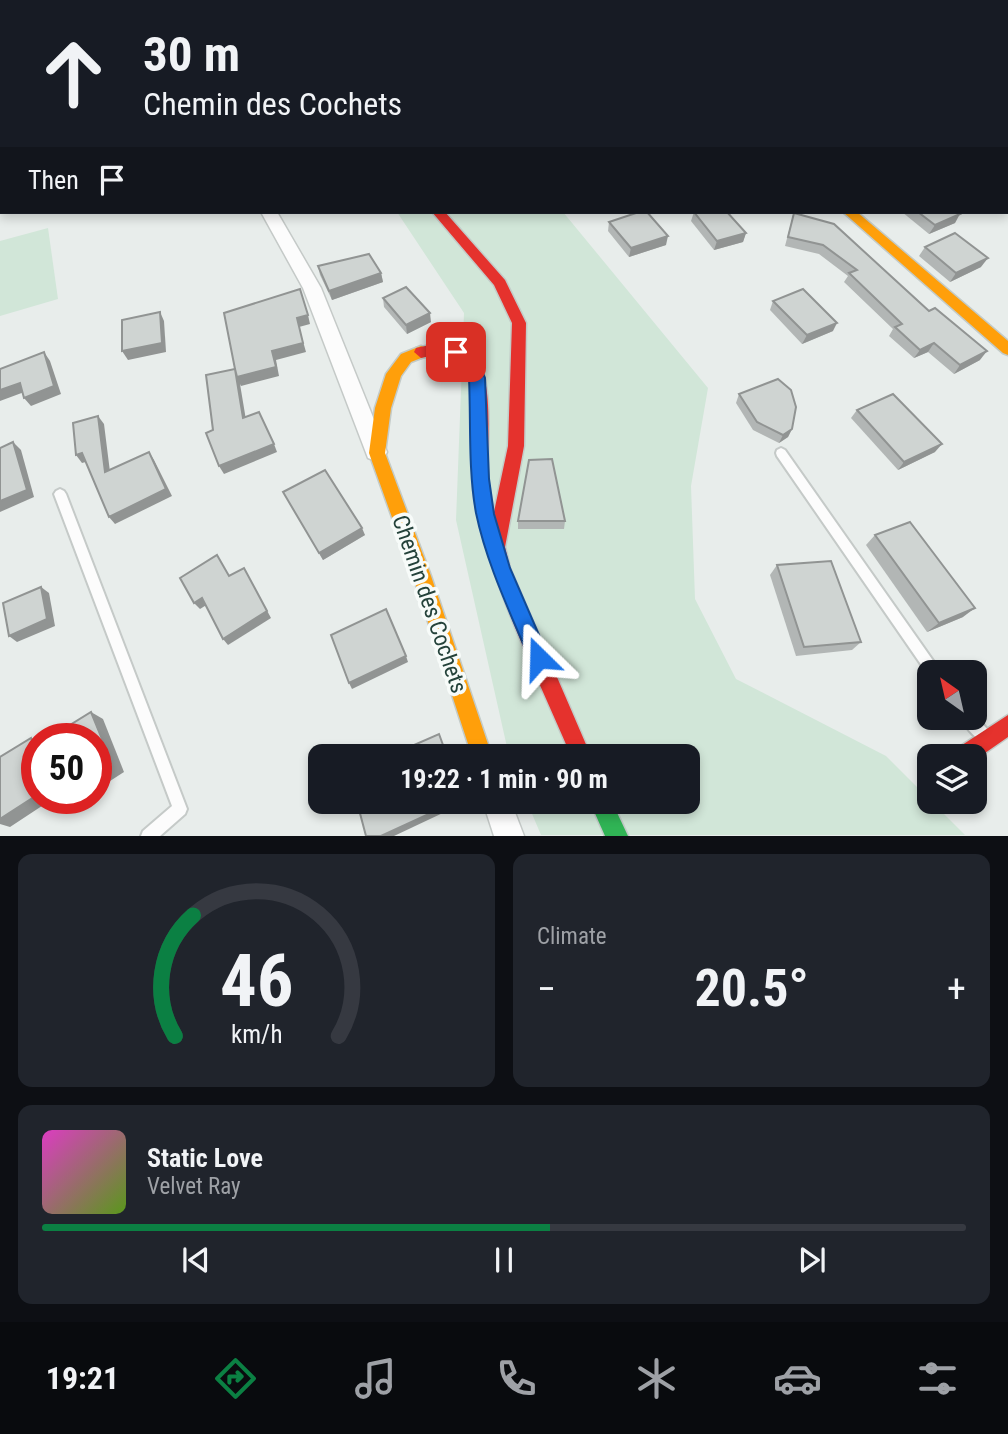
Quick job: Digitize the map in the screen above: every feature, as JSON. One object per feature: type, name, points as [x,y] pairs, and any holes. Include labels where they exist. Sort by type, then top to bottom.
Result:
[{"type":"street","points":[[475,0],[484,0]]},
{"type":"street","name":"Chemin des Cochets","points":[[270,214],[312,288],[377,453],[422,576],[478,744]]},
{"type":"street","points":[[440,214],[500,284],[519,323],[516,446],[496,547],[501,568],[576,744]]},
{"type":"street","points":[[851,214],[1008,349]]},
{"type":"street","name":"Chemin des Cochets","points":[[377,453],[386,396],[394,374],[406,358],[427,350],[456,352],[470,361],[477,378],[480,479],[485,514],[496,547]]},
{"type":"street","points":[[980,744],[1008,725]]},
{"type":"street","points":[[501,814],[509,835]]},
{"type":"street","points":[[607,814],[617,835]]},
{"type":"lane","points":[[781,453],[925,660]]},
{"type":"lane","points":[[60,494],[180,808],[148,835]]},
{"type":"lane","points":[[978,730],[986,740]]},
{"type":"green space","points":[[398,214],[565,214],[708,388],[691,486],[695,599],[736,679],[886,756],[917,787],[917,814],[944,814],[965,835],[541,835],[532,814],[700,814],[700,744],[506,744],[456,520],[464,313]]},
{"type":"green space","points":[[48,228],[58,299],[0,316],[0,241]]},
{"type":"building","points":[[633,214],[649,214],[668,236],[631,248],[609,222]]},
{"type":"building","points":[[696,214],[729,214],[746,233],[717,241]]},
{"type":"building","points":[[794,214],[834,224],[929,311],[935,308],[987,351],[960,365],[934,343],[920,350],[895,327],[902,324],[849,273],[857,270],[823,245],[788,237]]},
{"type":"building","points":[[921,214],[960,214],[935,225]]},
{"type":"building","points":[[955,233],[988,258],[956,273],[925,247]]},
{"type":"building","points":[[369,254],[381,273],[329,291],[318,266]]},
{"type":"building","points":[[406,287],[430,313],[406,325],[383,298]]},
{"type":"building","points":[[300,289],[308,315],[297,318],[303,343],[272,351],[276,367],[237,377],[224,313]]},
{"type":"building","points":[[803,289],[837,323],[807,335],[773,301]]},
{"type":"building","points":[[160,312],[162,343],[122,351],[122,320]]},
{"type":"building","points":[[44,352],[54,386],[24,398],[20,383],[0,390],[0,369]]},
{"type":"building","points":[[235,369],[243,418],[259,412],[274,444],[219,466],[206,433],[213,430],[206,375]]},
{"type":"building","points":[[778,379],[791,390],[796,407],[792,429],[783,435],[757,422],[739,394]]},
{"type":"building","points":[[893,394],[942,444],[904,462],[857,410]]},
{"type":"building","points":[[98,416],[105,472],[149,452],[166,489],[109,517],[82,453],[76,455],[73,423]]},
{"type":"building","points":[[13,442],[27,490],[0,501],[0,448]]},
{"type":"building","points":[[552,459],[565,521],[518,521],[529,460]]},
{"type":"building","points":[[325,470],[362,528],[319,553],[283,492]]},
{"type":"building","points":[[910,522],[975,608],[939,623],[875,535]]},
{"type":"building","points":[[217,555],[229,576],[244,568],[267,611],[223,639],[202,598],[194,603],[180,578]]},
{"type":"building","points":[[831,561],[861,642],[804,647],[777,565]]},
{"type":"building","points":[[41,587],[47,619],[9,636],[3,603]]},
{"type":"building","points":[[386,609],[406,656],[349,683],[331,635]]},
{"type":"building","points":[[91,712],[95,723],[73,723]]},
{"type":"building","points":[[439,734],[443,744],[416,744]]},
{"type":"building","points":[[21,744],[21,805],[0,819],[0,757]]},
{"type":"building","points":[[360,814],[429,814],[381,836],[366,836]]},
{"type":"traffic: fast","points":[[607,814],[617,836]]},
{"type":"traffic: slow","points":[[851,214],[1008,349]]},
{"type":"traffic: slow","points":[[421,352],[406,358],[394,374],[383,408],[377,453],[422,576],[478,744]]},
{"type":"traffic: jam","points":[[440,214],[500,283],[519,323],[516,446],[496,547],[501,568],[576,744]]},
{"type":"traffic: jam","points":[[421,352],[455,352],[467,358],[475,372],[479,401],[481,488],[496,547]]},
{"type":"traffic: jam","points":[[980,744],[1008,725]]},
{"type":"route","points":[[456,352],[470,361],[477,378],[480,479],[485,514],[501,568],[539,658]]}]
